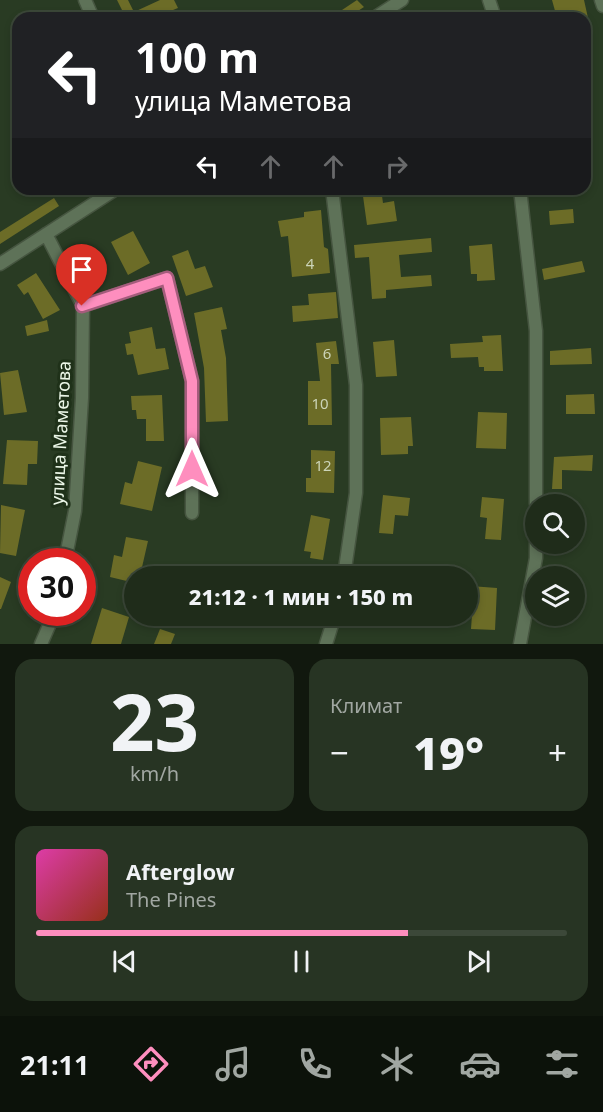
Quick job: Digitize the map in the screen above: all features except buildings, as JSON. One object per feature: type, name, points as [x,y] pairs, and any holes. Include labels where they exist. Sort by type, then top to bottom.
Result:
[{"type":"street","points":[[384,4],[402,0]]},
{"type":"street","points":[[601,0],[603,6]]},
{"type":"street","points":[[0,264],[107,195]]},
{"type":"street","points":[[333,195],[356,385],[356,493],[345,566]]},
{"type":"street","points":[[521,195],[536,331],[536,494]]},
{"type":"street","name":"улица Маметова","points":[[46,234],[82,306],[82,399],[75,511],[68,548]]},
{"type":"street","points":[[82,306],[167,278],[192,381],[192,513]]},
{"type":"street","points":[[520,644],[536,554]]},
{"type":"street","points":[[41,644],[48,626]]},
{"type":"street","points":[[326,644],[332,626]]},
{"type":"route","points":[[82,306],[167,278],[192,381],[192,469]]}]
